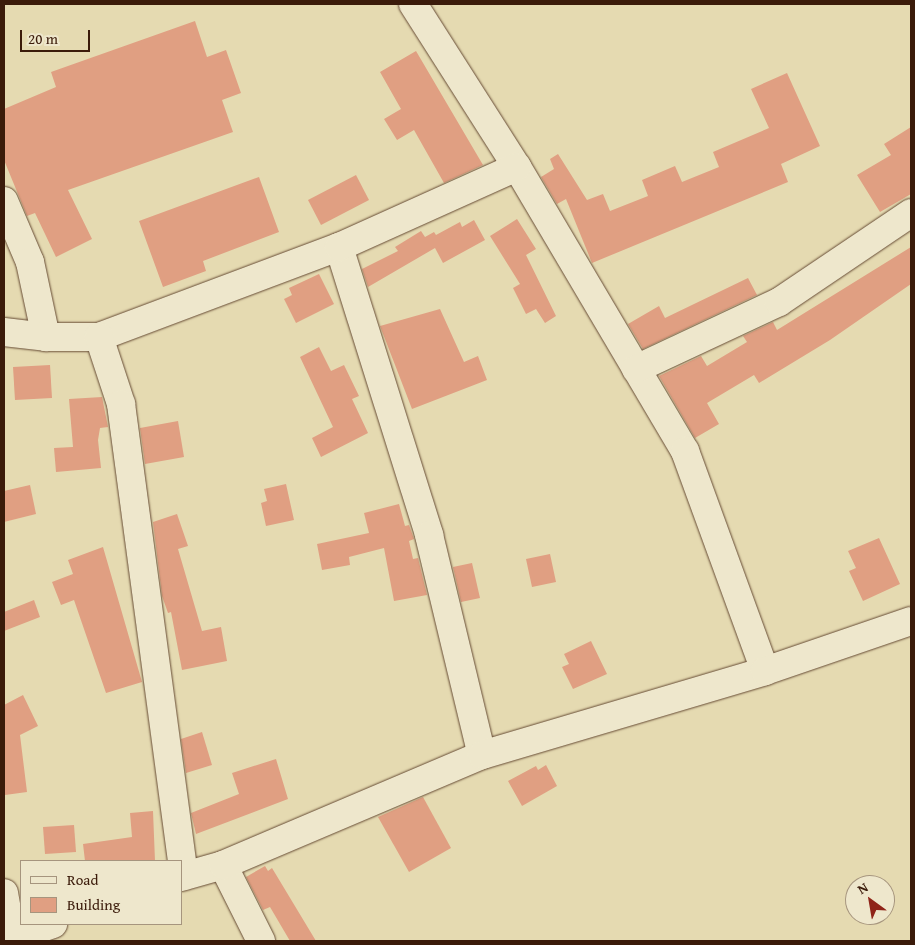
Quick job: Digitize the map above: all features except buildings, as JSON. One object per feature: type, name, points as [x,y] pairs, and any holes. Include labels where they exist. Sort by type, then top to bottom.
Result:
[{"type":"street","points":[[415,4],[517,167],[685,451],[765,671]]},
{"type":"street","points":[[4,332],[46,337],[99,337],[338,247],[517,167]]},
{"type":"street","points":[[4,201],[30,262],[46,337]]},
{"type":"street","points":[[636,369],[779,302],[911,214]]},
{"type":"street","points":[[338,247],[429,534],[482,755]]},
{"type":"street","points":[[99,337],[121,404],[181,860]]},
{"type":"street","points":[[183,877],[223,865],[482,755],[765,671],[911,621]]},
{"type":"street","points":[[223,865],[261,941]]},
{"type":"street","points":[[4,893],[8,940],[50,925]]}]
